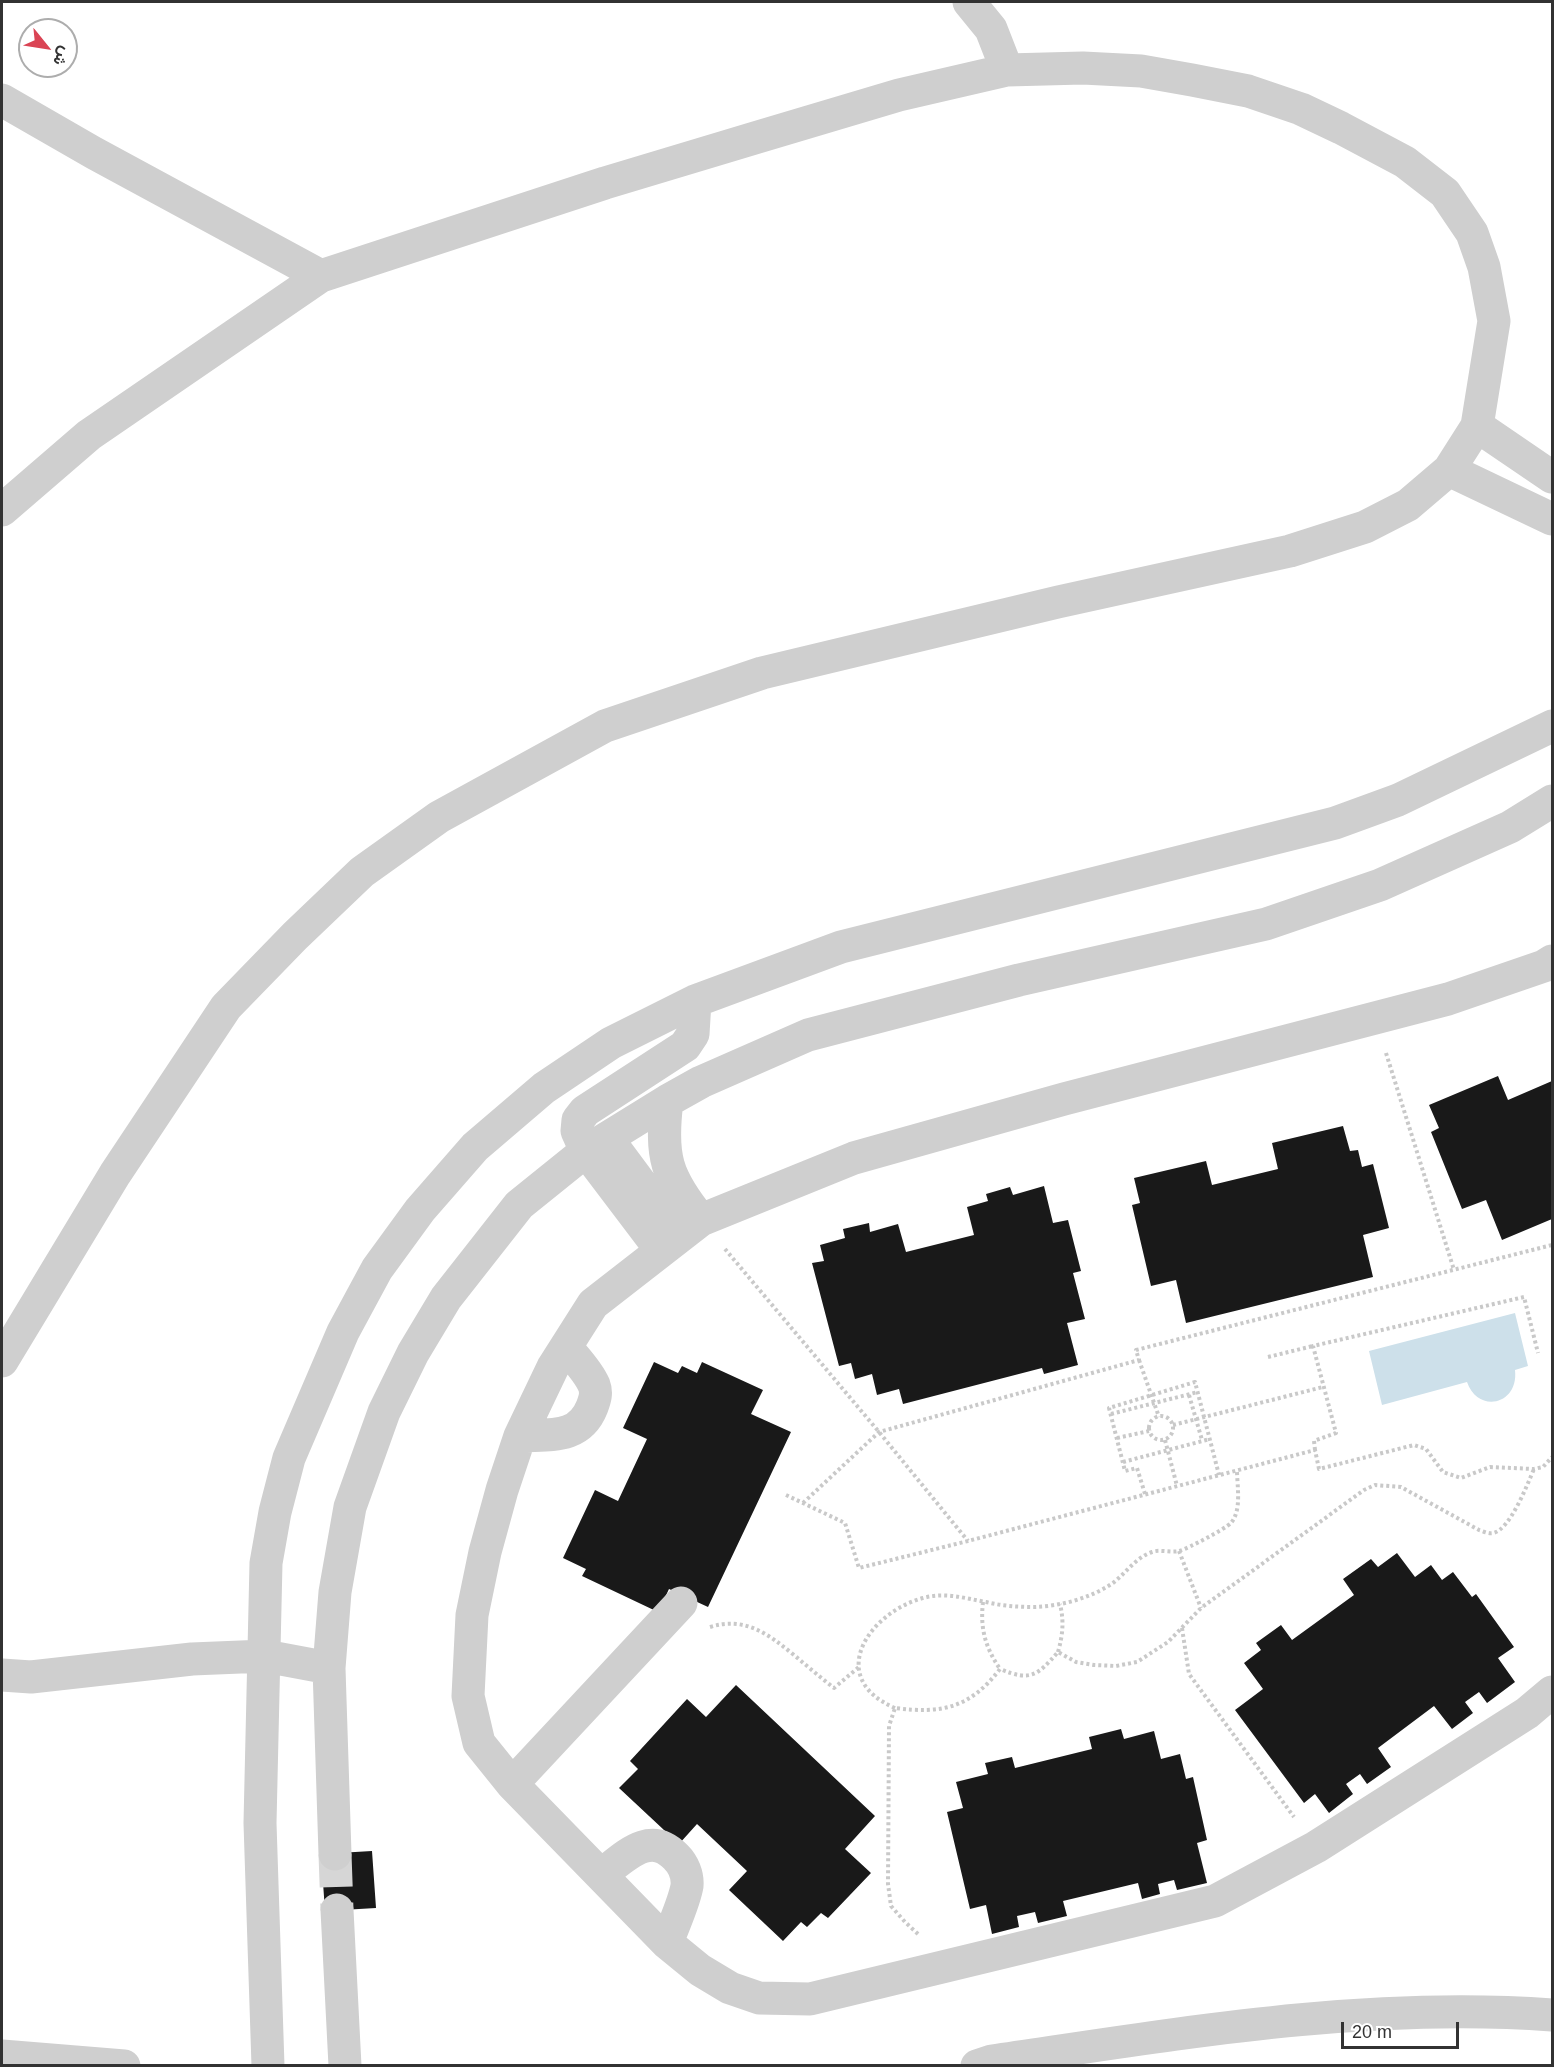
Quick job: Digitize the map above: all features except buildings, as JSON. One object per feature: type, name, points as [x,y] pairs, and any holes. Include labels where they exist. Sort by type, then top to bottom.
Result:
[{"type":"street","points":[[969,2],[992,29],[1007,70]]},
{"type":"street","points":[[2,510],[89,435],[321,276],[605,183],[758,136],[899,95],[1007,70],[1083,68],[1142,71],[1248,91],[1301,109],[1341,128],[1405,162],[1445,194],[1472,233],[1484,267],[1494,321],[1477,426],[1449,470],[1408,505],[1365,527],[1290,550],[1058,602],[762,673],[605,726],[439,817],[362,872],[226,1007],[115,1174],[2,1361]]},
{"type":"street","points":[[2,100],[94,153],[321,276]]},
{"type":"street","points":[[1477,426],[1552,477]]},
{"type":"street","points":[[1449,470],[1552,519]]},
{"type":"street","points":[[268,2066],[260,1823],[266,1563],[275,1512],[290,1458],[344,1332],[377,1269],[420,1210],[474,1147],[544,1088],[610,1043],[695,1001],[841,947],[1335,823],[1398,800],[1552,726]]},
{"type":"street","points":[[335,1854],[329,1668],[335,1592],[350,1507],[384,1412],[414,1353],[446,1299],[519,1204],[597,1145],[667,1101],[701,1082],[808,1035],[1019,980],[1266,924],[1380,885],[1510,827],[1552,801]]},
{"type":"street","points":[[1552,961],[1544,966],[1448,999],[1064,1099],[854,1158],[681,1235],[593,1304],[553,1367],[520,1436],[485,1552],[472,1616],[468,1696],[479,1743],[512,1784],[667,1943],[700,1970],[730,1988],[759,1998],[810,2000],[1215,1901],[1316,1847],[1527,1713],[1552,1692]]},
{"type":"street","points":[[681,1235],[597,1145],[577,1131],[578,1120],[585,1111],[685,1046],[693,1034],[695,1001]]},
{"type":"street","points":[[667,1101],[663,1133],[668,1165],[681,1195],[681,1235]]},
{"type":"street","points":[[520,1436],[570,1432],[586,1420],[591,1412],[596,1393],[593,1382],[566,1347]]},
{"type":"street","points":[[512,1784],[681,1603]]},
{"type":"street","points":[[2,1675],[32,1677],[192,1659],[265,1656],[329,1668]]},
{"type":"street","points":[[601,1875],[645,1845],[656,1844],[674,1854],[682,1863],[687,1886],[667,1943]]},
{"type":"street","points":[[337,1910],[345,2066]]},
{"type":"street","points":[[977,2066],[992,2061],[1234,2026],[1366,2014],[1491,2010],[1552,2015]]},
{"type":"street","points":[[2,2056],[124,2066]]},
{"type":"path","points":[[1374,1018],[1454,1270]]},
{"type":"path","points":[[681,1235],[879,1432],[968,1541]]},
{"type":"path","points":[[1159,1417],[1136,1350],[1552,1245]]},
{"type":"path","points":[[1268,1357],[1524,1297],[1538,1353]]},
{"type":"path","points":[[1313,1346],[1336,1433],[1314,1441],[1319,1469],[1414,1444],[1426,1449],[1443,1472],[1461,1478],[1490,1467],[1534,1469],[1543,1467],[1552,1457]]},
{"type":"path","points":[[803,1503],[879,1432],[1139,1360]]},
{"type":"path","points":[[1145,1494],[1137,1468],[1125,1471],[1109,1408],[1195,1382],[1219,1475]]},
{"type":"path","points":[[1173,1425],[1323,1387]]},
{"type":"path","points":[[1111,1414],[1198,1392]]},
{"type":"path","points":[[1189,1395],[1202,1440]]},
{"type":"path","points":[[1154,1418],[1169,1418],[1173,1425],[1171,1437],[1165,1440],[1152,1437],[1149,1431],[1149,1423],[1154,1418]]},
{"type":"path","points":[[1117,1438],[1149,1431]]},
{"type":"path","points":[[1123,1462],[1210,1438]]},
{"type":"path","points":[[1165,1440],[1177,1486]]},
{"type":"path","points":[[786,1495],[845,1522],[859,1568],[1315,1450]]},
{"type":"path","points":[[1058,1652],[1076,1662],[1094,1665],[1116,1666],[1137,1662],[1168,1642],[1201,1608],[1364,1490],[1375,1485],[1401,1487],[1479,1530],[1491,1534],[1501,1530],[1510,1518],[1534,1469]]},
{"type":"path","points":[[1000,1669],[988,1685],[973,1698],[946,1709],[919,1711],[895,1708],[881,1702],[870,1693],[859,1667],[860,1652],[865,1638],[890,1613],[925,1597],[964,1596],[1010,1607],[1038,1607],[1060,1604],[1098,1591],[1113,1582],[1140,1558],[1154,1551],[1179,1551],[1224,1529],[1237,1510],[1238,1470]]},
{"type":"path","points":[[1179,1551],[1201,1608]]},
{"type":"path","points":[[983,1602],[981,1620],[984,1639],[990,1655],[1000,1669],[1013,1675],[1030,1677],[1040,1671],[1058,1652],[1063,1633],[1060,1604]]},
{"type":"path","points":[[701,1630],[727,1624],[754,1626],[770,1635],[834,1688],[859,1667]]},
{"type":"path","points":[[1182,1628],[1189,1674],[1316,1847]]},
{"type":"path","points":[[895,1708],[889,1726],[888,1751],[888,1884],[891,1906],[919,1935],[955,1963]]},
{"type":"water","points":[[1515,1313],[1528,1366],[1515,1370],[1515,1382],[1511,1391],[1504,1398],[1497,1401],[1480,1399],[1472,1392],[1467,1382],[1382,1405],[1369,1351]]},
{"type":"tunnel","points":[[335,1854],[337,1910]]}]
